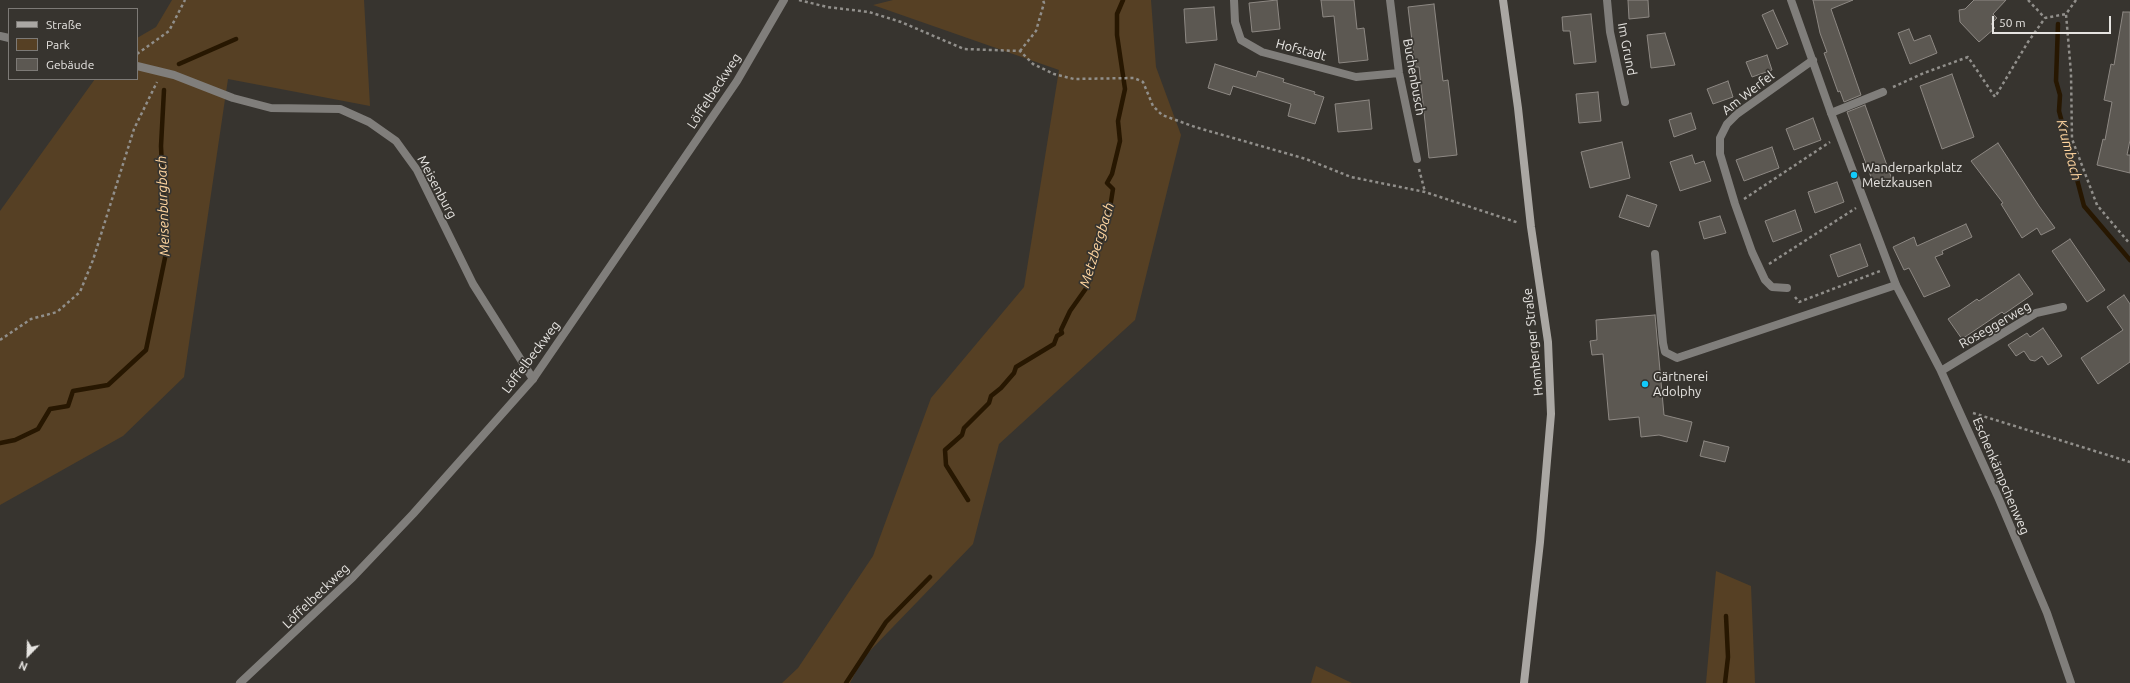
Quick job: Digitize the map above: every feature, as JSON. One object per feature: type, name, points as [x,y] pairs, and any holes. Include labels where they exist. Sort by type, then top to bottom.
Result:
[{"type":"main road","name":"Homberger Straße","points":[[1503,0],[1518,108],[1531,227],[1548,342],[1551,414],[1540,542],[1524,683]]},
{"type":"street","name":"Löffelbeckweg","points":[[240,683],[283,645],[414,514],[533,379],[737,81],[784,0]]},
{"type":"street","name":"Hofstadt","points":[[1234,0],[1235,22],[1240,40],[1262,52],[1356,77],[1399,73]]},
{"type":"street","name":"Buchenbusch","points":[[1390,0],[1399,73],[1417,158]]},
{"type":"street","name":"Im Grund","points":[[1607,0],[1610,32],[1625,102]]},
{"type":"street","name":"Eschenkämpchenweg","points":[[1791,0],[1839,135],[1896,285],[1941,371],[1959,410],[2047,613],[2072,683]]},
{"type":"street","name":"Am Werfel","points":[[1787,288],[1772,287],[1765,280],[1735,204],[1720,154],[1720,138],[1727,124],[1737,114],[1813,60]]},
{"type":"street","name":"Meisenburg","points":[[138,66],[162,72],[233,98],[271,108],[340,109],[369,122],[396,141],[417,170],[473,284],[533,379]]},
{"type":"street","points":[[1831,113],[1883,92]]},
{"type":"street","points":[[1655,254],[1665,352],[1676,358],[1896,285]]},
{"type":"street","name":"Roseggerweg","points":[[1941,371],[2036,313],[2063,307]]},
{"type":"path","points":[[138,54],[169,31],[185,0]]},
{"type":"path","points":[[799,0],[827,7],[869,12],[901,22],[964,49],[1020,51],[1034,64],[1054,74],[1074,79],[1134,78],[1143,82],[1153,106],[1162,115],[1195,127],[1306,159],[1351,176],[1425,192],[1531,227]]},
{"type":"path","points":[[1020,51],[1036,31],[1043,11],[1044,0]]},
{"type":"path","points":[[2028,0],[2045,18]]},
{"type":"path","points":[[2076,0],[2066,14],[2072,139],[2097,206],[2130,244]]},
{"type":"path","points":[[1883,92],[1924,73],[1968,57],[1995,97],[2028,42],[2045,18],[2066,14]]},
{"type":"path","points":[[0,340],[31,319],[57,312],[80,292],[93,260],[134,129],[162,72]]},
{"type":"path","points":[[1735,204],[1839,135]]},
{"type":"path","points":[[1417,158],[1425,192]]},
{"type":"path","points":[[1761,270],[1864,202]]},
{"type":"path","points":[[1787,288],[1799,302],[1890,268]]},
{"type":"path","points":[[1959,410],[2130,462]]},
{"type":"green space","points":[[172,0],[364,0],[370,106],[228,79],[184,377],[123,436],[0,505],[0,211],[94,80],[138,80],[138,37],[156,27]]},
{"type":"green space","points":[[893,0],[1151,0],[1156,67],[1181,135],[1135,320],[999,444],[973,544],[863,658],[850,683],[782,683],[798,668],[873,556],[931,398],[1024,287],[1059,70],[873,5]]},
{"type":"green space","points":[[1716,571],[1751,586],[1755,683],[1706,683]]},
{"type":"green space","points":[[1316,666],[1352,683],[1311,683]]},
{"type":"building","points":[[1277,0],[1280,29],[1252,32],[1249,3]]},
{"type":"building","points":[[1321,0],[1354,0],[1357,29],[1364,28],[1368,60],[1339,63],[1334,16],[1323,17]]},
{"type":"building","points":[[1628,0],[1648,0],[1649,17],[1629,19]]},
{"type":"building","points":[[1813,0],[1853,0],[1831,9],[1861,95],[1844,102],[1840,91],[1838,92],[1824,53],[1827,52],[1820,33]]},
{"type":"building","points":[[1974,0],[2006,0],[1993,14],[1997,18],[1991,24],[1995,28],[1979,42],[1960,22],[1959,10],[1965,9]]},
{"type":"building","points":[[1434,4],[1443,81],[1448,80],[1457,155],[1429,158],[1419,67],[1415,67],[1408,7]]},
{"type":"building","points":[[1214,7],[1217,40],[1186,43],[1184,9]]},
{"type":"building","points":[[1773,10],[1788,44],[1777,49],[1762,15]]},
{"type":"building","points":[[2123,12],[2130,12],[2130,140],[2127,155],[2130,155],[2130,173],[2097,165],[2103,139],[2105,140],[2112,102],[2104,100],[2111,64],[2114,65]]},
{"type":"building","points":[[1591,14],[1596,62],[1574,64],[1570,31],[1563,31],[1562,17]]},
{"type":"building","points":[[1909,29],[1914,41],[1930,35],[1937,53],[1910,64],[1898,33]]},
{"type":"building","points":[[1665,33],[1675,65],[1651,68],[1647,35]]},
{"type":"building","points":[[1767,55],[1772,70],[1752,77],[1746,62]]},
{"type":"building","points":[[1215,64],[1256,77],[1258,71],[1284,79],[1283,82],[1315,92],[1314,94],[1324,97],[1315,124],[1288,116],[1291,104],[1233,86],[1230,95],[1208,88]]},
{"type":"building","points":[[1952,74],[1974,137],[1942,149],[1920,86]]},
{"type":"building","points":[[1728,81],[1733,97],[1713,104],[1707,89]]},
{"type":"building","points":[[1598,92],[1601,121],[1579,123],[1576,94]]},
{"type":"building","points":[[1369,100],[1372,129],[1338,132],[1335,104]]},
{"type":"building","points":[[1865,105],[1893,182],[1875,188],[1847,112]]},
{"type":"building","points":[[1691,113],[1696,129],[1674,137],[1669,120]]},
{"type":"building","points":[[1813,118],[1821,140],[1794,150],[1786,129]]},
{"type":"building","points":[[1622,142],[1630,178],[1590,188],[1581,152]]},
{"type":"building","points":[[1998,143],[2055,228],[2041,235],[2037,228],[2022,238],[2001,204],[2003,203],[1971,161]]},
{"type":"building","points":[[1772,147],[1779,168],[1744,181],[1736,160]]},
{"type":"building","points":[[1692,155],[1695,164],[1704,161],[1711,181],[1680,191],[1670,162]]},
{"type":"building","points":[[1837,182],[1844,202],[1815,213],[1808,192]]},
{"type":"building","points":[[1627,195],[1657,205],[1649,227],[1619,217]]},
{"type":"building","points":[[1795,210],[1802,231],[1773,242],[1765,221]]},
{"type":"building","points":[[1720,216],[1726,233],[1704,239],[1699,222]]},
{"type":"building","points":[[1966,224],[1972,237],[1942,251],[1943,254],[1935,257],[1950,286],[1924,297],[1909,268],[1904,270],[1893,247],[1914,237],[1917,246]]},
{"type":"building","points":[[2070,239],[2105,290],[2087,302],[2052,251]]},
{"type":"building","points":[[1860,244],[1868,266],[1838,277],[1830,255]]},
{"type":"building","points":[[2019,274],[2033,294],[2004,314],[2002,312],[1962,339],[1948,319],[1977,299],[1979,301]]},
{"type":"building","points":[[2124,295],[2130,304],[2130,362],[2098,384],[2081,358],[2123,330],[2107,307]]},
{"type":"building","points":[[1655,315],[1664,415],[1692,422],[1687,442],[1659,435],[1641,437],[1639,417],[1609,420],[1603,354],[1592,355],[1590,341],[1597,340],[1596,320]]},
{"type":"building","points":[[2043,328],[2062,356],[2048,365],[2042,356],[2035,361],[2030,360],[2024,351],[2016,356],[2008,345],[2027,333],[2030,337]]},
{"type":"building","points":[[1704,441],[1729,447],[1725,462],[1700,456]]},
{"type":"waterway","name":"Metzbergbach","points":[[968,500],[946,465],[945,450],[962,435],[964,428],[989,403],[991,396],[1001,388],[1014,373],[1016,367],[1054,344],[1057,336],[1062,333],[1061,330],[1070,311],[1087,287],[1090,275],[1091,276],[1109,214],[1113,189],[1107,183],[1112,174],[1120,141],[1118,121],[1125,89],[1117,35],[1117,14],[1123,0]]},
{"type":"waterway","name":"Krumbach","points":[[2058,24],[2056,81],[2060,95],[2059,111],[2084,206],[2130,260]]},
{"type":"waterway","name":"Meisenburgbach","points":[[179,64],[236,39]]},
{"type":"waterway","name":"Meisenburgbach","points":[[0,443],[15,440],[38,429],[50,409],[68,406],[73,391],[108,385],[146,350],[166,253],[161,146],[164,90]]},
{"type":"waterway","name":"Metzbergbach","points":[[846,683],[886,622],[930,577]]},
{"type":"waterway","points":[[1725,683],[1728,657],[1726,616]]},
{"type":"place","name":"Wanderparkplatz Metzkausen","points":[[1854,175]]},
{"type":"place","name":"Gärtnerei Adolphy","points":[[1645,384]]}]
